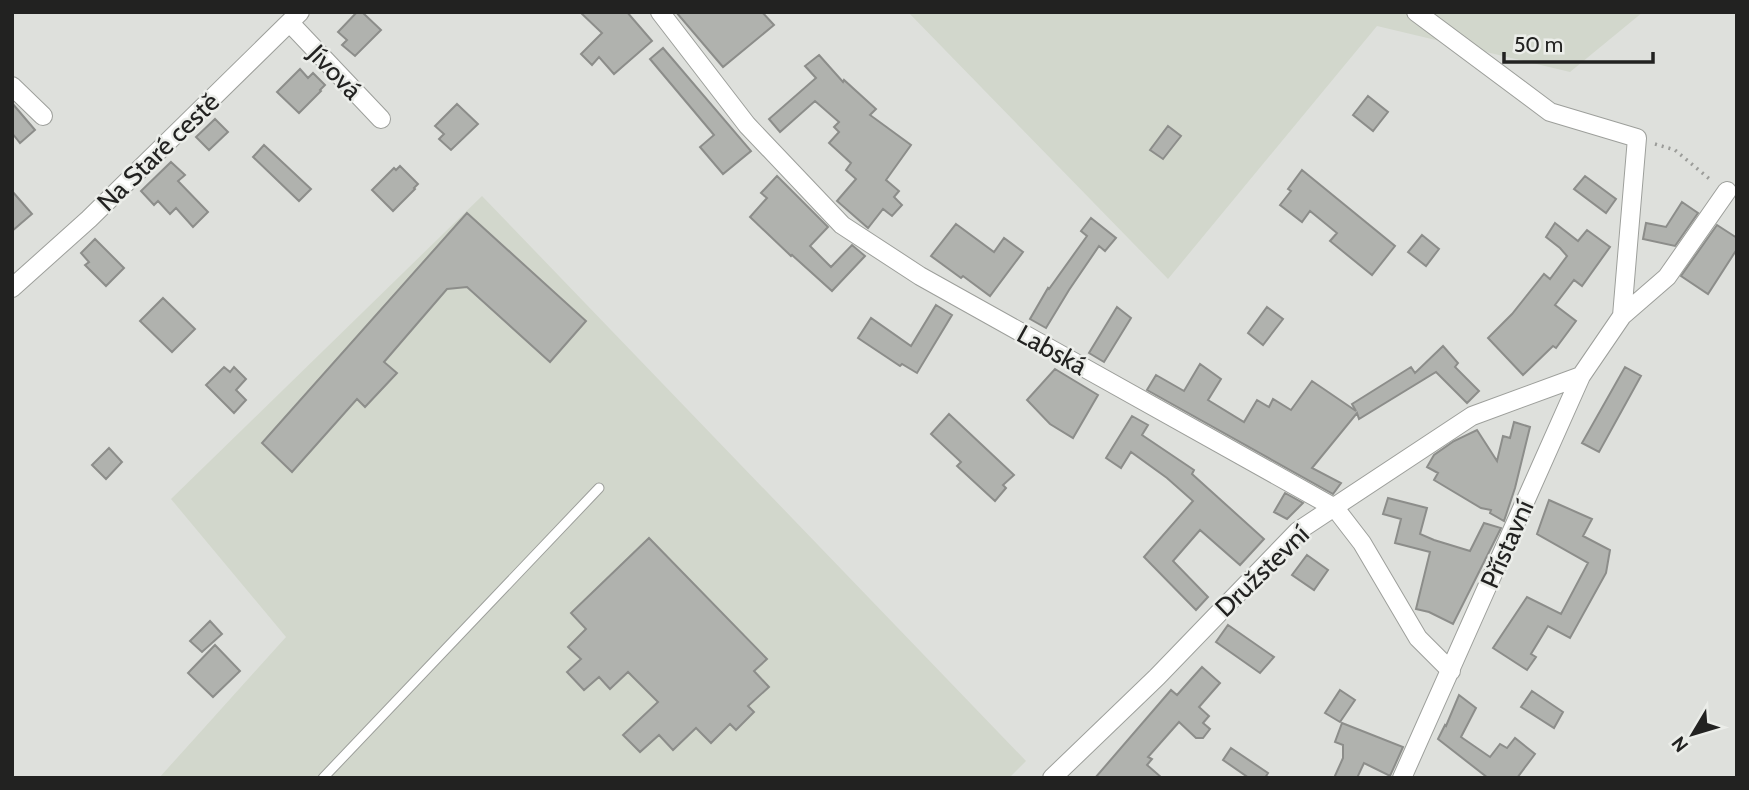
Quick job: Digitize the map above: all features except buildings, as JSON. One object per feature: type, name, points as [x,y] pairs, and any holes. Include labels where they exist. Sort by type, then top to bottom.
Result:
[{"type":"street","name":"Labská","points":[[660,12],[747,125],[842,225],[920,276],[1335,508],[1362,543],[1418,638],[1451,671]]},
{"type":"street","points":[[1416,12],[1550,112],[1637,138]]},
{"type":"street","name":"Jívová","points":[[295,18],[381,119]]},
{"type":"street","name":"Na Staré cestě","points":[[12,288],[89,219],[295,18]]},
{"type":"street","points":[[12,86],[43,116]]},
{"type":"street","name":"Přístavní","points":[[1622,316],[1637,138]]},
{"type":"street","name":"Přístavní","points":[[1402,778],[1581,376],[1622,316],[1667,278],[1727,191]]},
{"type":"street","name":"Družstevní","points":[[1052,778],[1157,677],[1298,531],[1472,416],[1581,376]]},
{"type":"lane","points":[[323,778],[599,488]]},
{"type":"path","points":[[1637,138],[1675,150],[1727,191]]},
{"type":"shaded area","points":[[908,12],[1643,12],[1570,72],[1377,26],[1168,279]]},
{"type":"shaded area","points":[[482,196],[1026,761],[1009,778],[159,778],[286,637],[171,499]]}]
